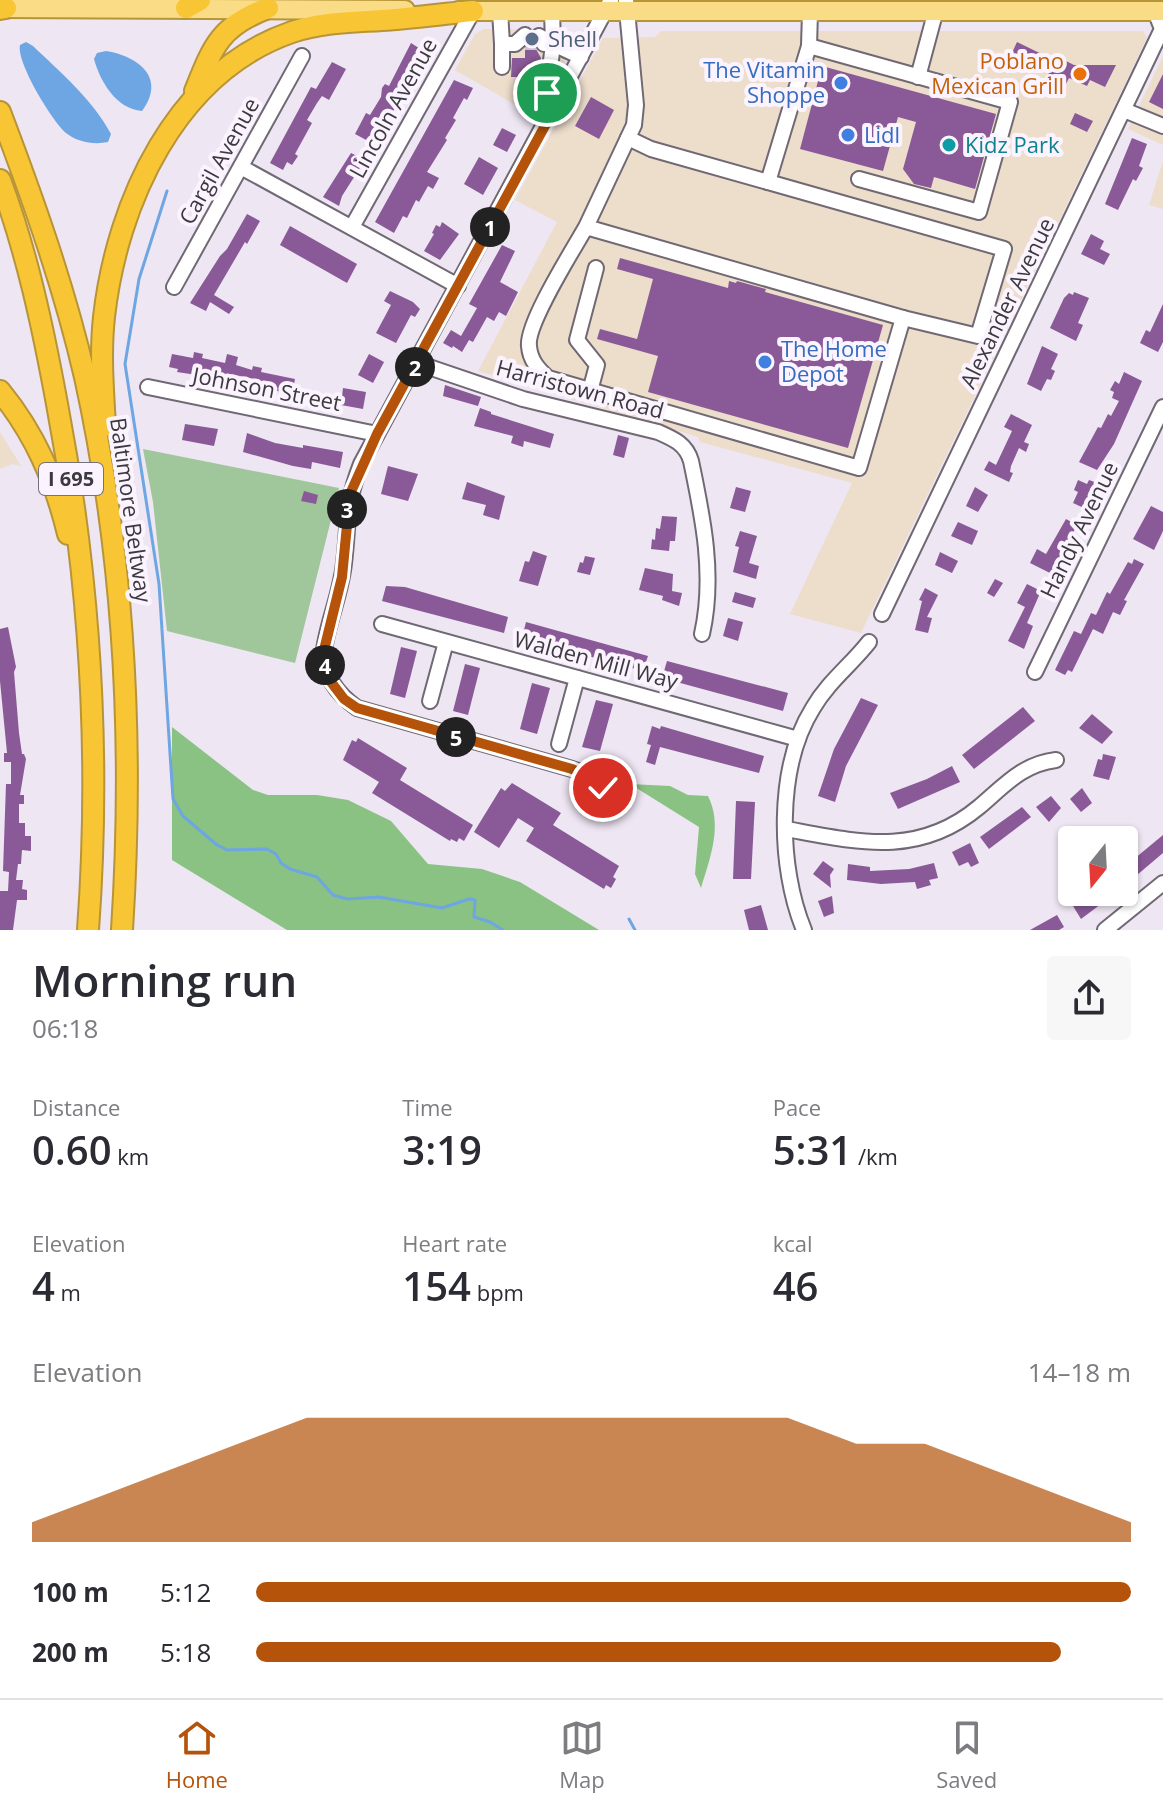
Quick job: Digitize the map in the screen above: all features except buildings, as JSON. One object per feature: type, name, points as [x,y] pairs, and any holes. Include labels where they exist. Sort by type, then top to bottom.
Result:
[{"type":"highway","points":[[108,506],[102,344],[118,248],[138,192],[165,139],[192,99],[224,33],[245,17],[268,8]]},
{"type":"highway","points":[[192,99],[246,53],[293,32],[343,22],[473,11]]},
{"type":"highway","name":"Baltimore Beltway","points":[[0,112],[41,223],[63,294],[87,389],[108,506],[122,615],[128,720],[122,930]]},
{"type":"highway","name":"I 695","points":[[0,180],[29,275],[76,510],[94,722],[92,875],[88,930]]},
{"type":"highway","points":[[0,391],[27,427],[53,481],[86,607]]},
{"type":"main road","points":[[2,9],[193,4],[473,11],[552,11],[608,6],[1159,11]]},
{"type":"street","points":[[603,788],[597,781],[572,769],[357,708],[344,699],[331,682],[324,650],[344,563],[347,506],[355,479],[608,6]]},
{"type":"street","points":[[626,6],[636,105],[634,125],[586,227],[532,326],[529,345],[535,365],[548,378],[859,468],[903,318]]},
{"type":"street","points":[[768,182],[809,46],[812,6]]},
{"type":"street","points":[[918,77],[936,10]]},
{"type":"street","name":"Lincoln Avenue","points":[[352,227],[473,11]]},
{"type":"street","points":[[500,11],[529,44],[547,93],[559,100]]},
{"type":"street","points":[[502,67],[529,44],[552,11]]},
{"type":"street","name":"Alexander Avenue","points":[[882,614],[1163,29],[1159,11]]},
{"type":"street","points":[[529,44],[581,57]]},
{"type":"street","points":[[809,46],[1010,102],[979,212],[859,179]]},
{"type":"street","name":"Cargil Avenue","points":[[174,287],[302,56]]},
{"type":"street","points":[[1124,110],[1163,126]]},
{"type":"street","points":[[586,227],[903,318],[978,336],[1004,249],[651,149],[628,138]]},
{"type":"street","points":[[241,167],[458,286]]},
{"type":"street","points":[[590,391],[597,365],[577,340],[596,268]]},
{"type":"street","name":"Harristown Road","points":[[417,363],[523,399],[658,432],[679,442],[691,461],[706,543],[707,578],[702,634]]},
{"type":"street","name":"Johnson Street","points":[[148,387],[377,434]]},
{"type":"street","name":"Handy Avenue","points":[[1035,672],[1163,407]]},
{"type":"street","name":"Walden Mill Way","points":[[382,624],[798,739]]},
{"type":"street","points":[[430,701],[446,642]]},
{"type":"street","points":[[804,930],[788,876],[786,829],[789,780],[798,739],[821,694],[869,642]]},
{"type":"street","points":[[559,744],[577,678]]},
{"type":"street","points":[[786,829],[875,843],[921,838],[962,819],[1018,772],[1031,765],[1056,760]]},
{"type":"street","points":[[1105,930],[1163,883]]},
{"type":"shaded area","points":[[484,29],[566,29],[577,38],[535,116],[455,70],[475,34]]},
{"type":"shaded area","points":[[661,31],[1143,31],[1147,38],[861,633],[790,614],[852,483],[700,442],[698,437],[478,371],[557,222],[515,200],[603,38],[655,37]]},
{"type":"shaded area","points":[[1163,56],[1163,145],[1128,129]]},
{"type":"shaded area","points":[[1163,161],[1163,209],[1149,205]]},
{"type":"shaded area","points":[[0,432],[21,466],[12,464],[0,469]]},
{"type":"green space","points":[[143,449],[339,488],[295,663],[167,631],[153,502]]},
{"type":"green space","points":[[172,727],[253,790],[268,795],[317,795],[348,800],[391,821],[428,864],[482,869],[520,882],[599,930],[287,930],[172,860]]},
{"type":"green space","points":[[630,784],[670,786],[688,795],[708,796],[715,830],[701,888],[695,874],[699,827]]},
{"type":"water","points":[[26,42],[86,98],[111,134],[108,142],[80,141],[60,126],[36,91],[24,64],[20,45]]},
{"type":"water","points":[[106,51],[138,63],[150,78],[149,99],[142,111],[124,105],[105,85],[94,59],[97,53]]},
{"type":"waterway","points":[[167,191],[139,279],[125,364],[159,584],[173,799],[183,816],[217,845],[227,850],[267,849],[290,869],[317,877],[333,895],[347,899],[379,897],[442,908],[475,900],[474,917],[503,930]]},
{"type":"waterway","points":[[629,919],[635,930]]},
{"type":"tunnel","points":[[525,43],[539,43]]},
{"type":"place","name":"Shell","points":[[532,39]]},
{"type":"place","name":"Poblano Mexican Grill","points":[[1080,74]]},
{"type":"place","name":"The Vitamin Shoppe","points":[[841,83]]},
{"type":"place","name":"Lidl","points":[[848,135]]},
{"type":"place","name":"Kidz Park","points":[[949,145]]},
{"type":"place","name":"The Home Depot","points":[[765,362]]},
{"type":"route","points":[[547,93],[559,100],[355,479],[347,506],[342,577],[325,640],[324,661],[336,690],[357,708],[572,769],[584,773],[603,788]]}]
